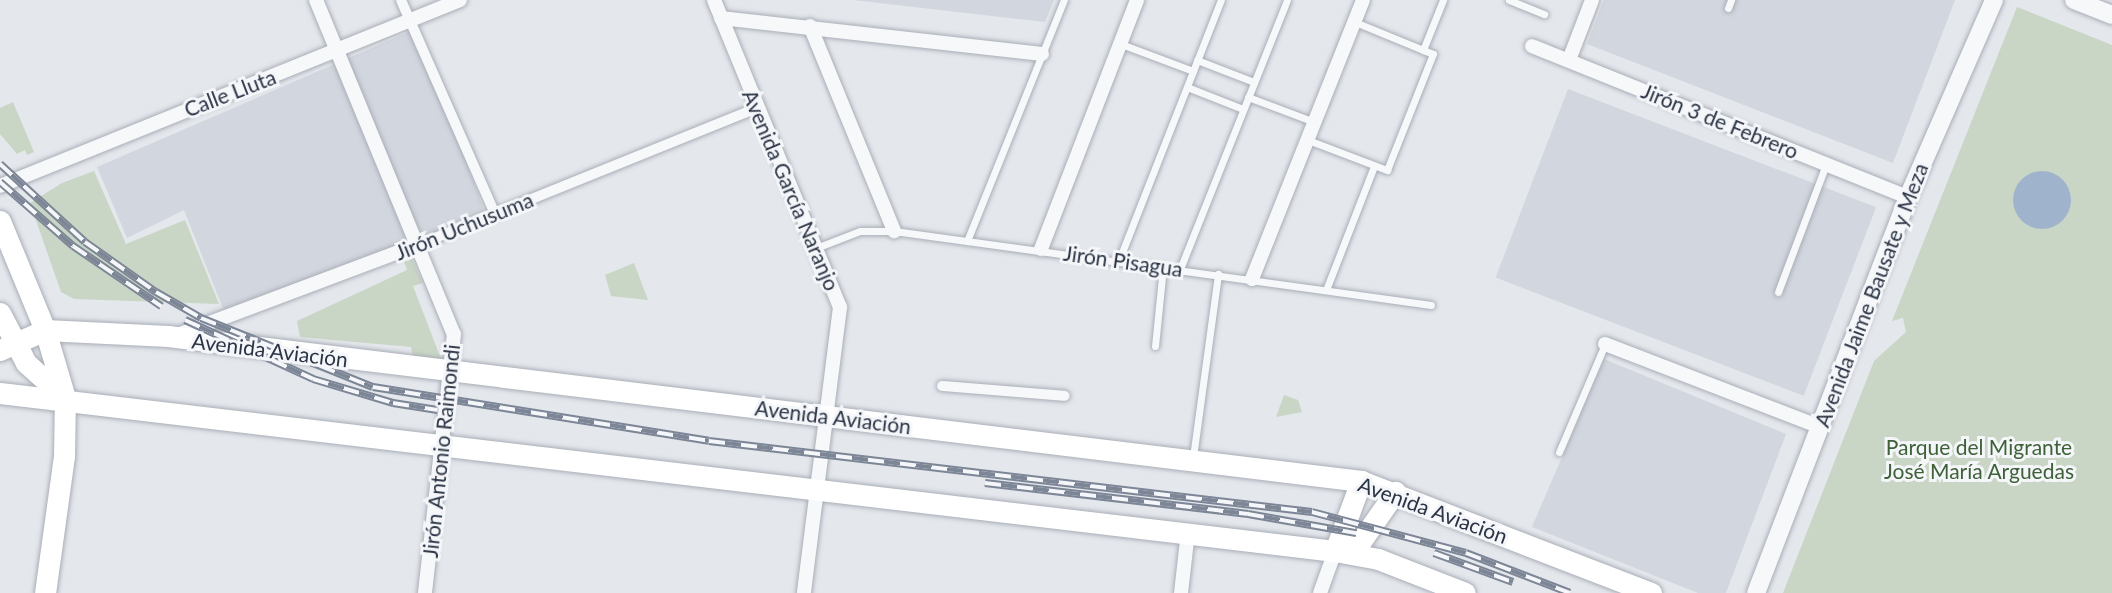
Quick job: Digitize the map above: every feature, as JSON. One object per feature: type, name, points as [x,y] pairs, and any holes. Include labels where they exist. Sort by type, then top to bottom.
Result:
[{"type":"main road","points":[[0,221],[45,330],[65,398],[64,456],[45,593]]},
{"type":"main road","points":[[0,313],[8,347],[38,379],[65,398]]},
{"type":"main road","name":"Avenida Aviación","points":[[8,347],[45,330],[168,336],[448,373],[1362,481],[1650,593]]},
{"type":"main road","points":[[0,393],[65,398],[816,491],[1335,551],[1378,559],[1465,593]]},
{"type":"main road","points":[[1335,551],[1362,481]]},
{"type":"main road","points":[[1335,551],[1361,541],[1395,492]]},
{"type":"street","name":"Jirón Antonio Raimondi","points":[[316,0],[420,244],[454,334],[425,593]]},
{"type":"street","points":[[401,0],[495,214]]},
{"type":"street","name":"Calle Lluta","points":[[0,186],[460,0]]},
{"type":"street","name":"Avenida García Naranjo","points":[[714,0],[756,108],[840,307],[804,593]]},
{"type":"street","points":[[1041,249],[1138,0]]},
{"type":"street","points":[[1252,279],[1363,0]]},
{"type":"street","points":[[1569,60],[1592,0]]},
{"type":"street","name":"Avenida Jaime Bausate y Meza","points":[[1756,593],[1908,197],[1994,0]]},
{"type":"street","points":[[2074,0],[2112,15]]},
{"type":"street","points":[[721,18],[1042,54]]},
{"type":"street","points":[[810,26],[894,230]]},
{"type":"street","name":"Jirón 3 de Febrero","points":[[1532,46],[1908,197]]},
{"type":"street","name":"Jirón Uchusuma","points":[[168,336],[420,244],[756,108]]},
{"type":"street","points":[[1605,344],[1820,427]]},
{"type":"street","points":[[942,386],[1065,396]]},
{"type":"street","points":[[1181,593],[1188,532]]},
{"type":"street","points":[[1320,593],[1335,551]]},
{"type":"lane","points":[[967,241],[1064,0]]},
{"type":"lane","points":[[1119,260],[1221,0]]},
{"type":"lane","points":[[1180,269],[1287,0]]},
{"type":"lane","points":[[1423,50],[1443,0]]},
{"type":"lane","points":[[1509,0],[1544,14]]},
{"type":"lane","points":[[1728,8],[1731,0]]},
{"type":"lane","points":[[1307,140],[1387,170],[1433,54],[1355,22]]},
{"type":"lane","points":[[1121,44],[1193,71]]},
{"type":"lane","points":[[1198,60],[1254,82]]},
{"type":"lane","points":[[1187,88],[1243,109]]},
{"type":"lane","points":[[1248,97],[1314,122]]},
{"type":"lane","points":[[1778,292],[1826,163]]},
{"type":"lane","points":[[1326,290],[1374,166]]},
{"type":"lane","name":"Jirón Pisagua","points":[[816,248],[860,231],[894,230],[1431,305]]},
{"type":"lane","points":[[1155,346],[1163,267]]},
{"type":"lane","points":[[1193,461],[1218,274]]},
{"type":"lane","points":[[1559,452],[1605,344]]},
{"type":"shaded area","points":[[853,0],[1054,0],[1045,22]]},
{"type":"shaded area","points":[[1604,0],[1955,0],[1893,163],[1587,44]]},
{"type":"shaded area","points":[[418,28],[485,213],[224,311],[184,210],[127,238],[97,167]]},
{"type":"shaded area","points":[[1568,89],[1876,207],[1804,396],[1496,278]]},
{"type":"shaded area","points":[[1604,359],[1786,434],[1726,593],[1698,593],[1532,527]]},
{"type":"green space","name":"Parque del Migrante José María Arguedas","points":[[2017,7],[2112,45],[2112,593],[1783,593],[1874,361],[1906,332],[1903,318],[1892,321]]},
{"type":"green space","points":[[13,102],[34,152],[27,155],[25,150],[17,154],[0,134],[0,108]]},
{"type":"green space","points":[[94,171],[126,244],[185,220],[219,304],[74,299],[61,292],[30,203],[62,183]]},
{"type":"green space","points":[[412,259],[423,283],[413,286],[441,359],[413,356],[411,347],[300,337],[297,321],[407,270],[404,262]]},
{"type":"green space","points":[[634,263],[648,300],[611,296],[605,275]]},
{"type":"green space","points":[[1284,395],[1298,400],[1302,412],[1276,417]]},
{"type":"water","points":[[2042,171],[2053,173],[2066,184],[2071,200],[2069,211],[2058,224],[2042,229],[2031,227],[2018,216],[2013,200],[2015,189],[2026,176]]},
{"type":"railway","points":[[0,164],[85,242],[156,292],[201,318],[373,387],[709,441],[1312,512],[1466,553],[1570,593]]},
{"type":"railway","points":[[0,182],[73,246],[161,306]]},
{"type":"railway","points":[[185,320],[313,379],[393,403],[437,410]]},
{"type":"railway","points":[[985,483],[1248,514],[1356,533]]},
{"type":"railway","points":[[1434,553],[1513,582]]}]
